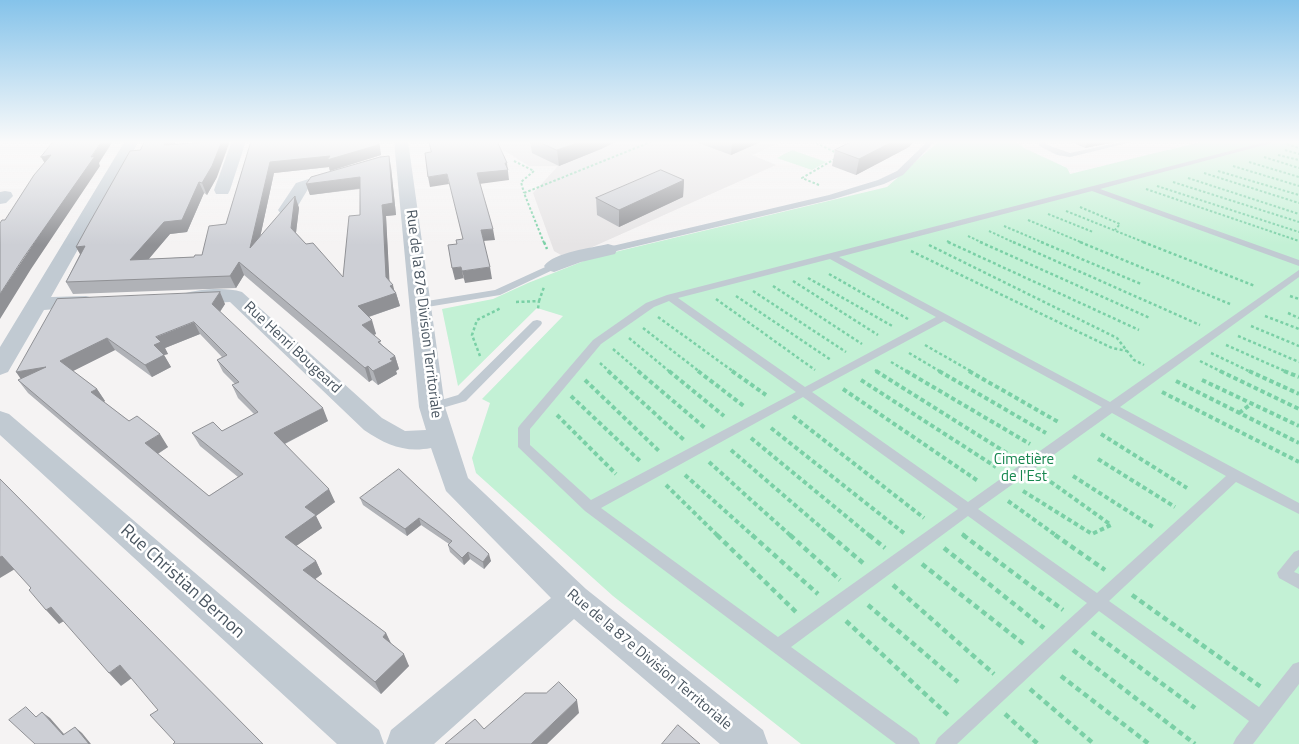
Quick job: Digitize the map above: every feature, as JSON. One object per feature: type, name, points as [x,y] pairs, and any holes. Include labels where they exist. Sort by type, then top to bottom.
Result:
[{"type":"street","points":[[0,367],[112,176]]},
{"type":"street","points":[[222,190],[227,176]]},
{"type":"street","points":[[286,210],[302,186],[335,176]]},
{"type":"street","name":"Rue de la 87e Division Territoriale","points":[[405,176],[437,421],[456,483],[574,599],[750,744]]},
{"type":"street","points":[[554,266],[575,257],[608,250]]},
{"type":"street","name":"Rue Henri Bougeard","points":[[166,299],[235,296],[373,424],[394,438],[412,442],[437,421]]},
{"type":"street","points":[[38,304],[107,301]]},
{"type":"street","name":"Rue Christian Bernon","points":[[0,420],[365,744]]},
{"type":"street","points":[[405,744],[574,599]]},
{"type":"lane","points":[[608,250],[840,194],[881,182],[894,176]]},
{"type":"lane","points":[[911,744],[590,507],[524,447],[524,428],[601,339],[646,308],[670,297],[1142,176]]},
{"type":"lane","points":[[1092,189],[1299,263]]},
{"type":"lane","points":[[831,256],[1299,509]]},
{"type":"lane","points":[[421,305],[497,293],[554,266]]},
{"type":"lane","points":[[778,647],[852,591],[993,491],[1014,482],[1028,466],[1299,273]]},
{"type":"lane","points":[[670,297],[1261,719]]},
{"type":"lane","points":[[590,507],[876,354],[892,343],[944,318]]},
{"type":"lane","points":[[437,421],[537,323]]},
{"type":"lane","points":[[944,744],[1236,475]]},
{"type":"lane","points":[[1299,556],[1284,572],[1299,582]]},
{"type":"lane","points":[[1242,744],[1299,670]]},
{"type":"path","points":[[528,176],[521,182],[524,193],[554,266]]},
{"type":"path","points":[[524,193],[567,176]]},
{"type":"path","points":[[806,176],[802,178],[840,194]]},
{"type":"path","points":[[1153,176],[1299,222]]},
{"type":"path","points":[[1182,176],[1299,214]]},
{"type":"path","points":[[1213,176],[1299,202]]},
{"type":"path","points":[[1236,176],[1299,195]]},
{"type":"path","points":[[1264,176],[1299,186]]},
{"type":"path","points":[[1133,178],[1299,232]]},
{"type":"path","points":[[1123,181],[1299,241]]},
{"type":"path","points":[[1059,198],[1120,224],[1115,230]]},
{"type":"path","points":[[1043,202],[1272,293]]},
{"type":"path","points":[[1026,206],[1092,232]]},
{"type":"path","points":[[1006,211],[1299,329]]},
{"type":"path","points":[[982,217],[1141,284]]},
{"type":"path","points":[[948,227],[1150,318]]},
{"type":"path","points":[[982,228],[1216,333],[1299,377]]},
{"type":"path","points":[[927,232],[1140,330]]},
{"type":"path","points":[[913,235],[932,248],[1117,338],[1134,360],[1299,443]]},
{"type":"path","points":[[886,242],[916,252],[1112,348],[1128,352]]},
{"type":"path","points":[[808,262],[924,328]]},
{"type":"path","points":[[790,267],[908,335],[1081,428],[1187,488]]},
{"type":"path","points":[[775,270],[892,343],[1062,442]]},
{"type":"path","points":[[719,284],[1092,534],[1111,525],[1028,466],[861,362],[735,280]]},
{"type":"path","points":[[768,283],[876,354],[1046,453]]},
{"type":"path","points":[[701,289],[828,379],[993,491],[1277,698]]},
{"type":"path","points":[[514,302],[539,301],[537,323]]},
{"type":"path","points":[[475,362],[480,356],[472,335],[477,320],[507,306]]},
{"type":"path","points":[[646,308],[780,405],[925,519]]},
{"type":"path","points":[[1288,313],[1299,318]]},
{"type":"path","points":[[630,318],[758,417],[1058,639],[1195,744]]},
{"type":"path","points":[[1234,319],[1299,346]]},
{"type":"path","points":[[616,328],[738,428],[903,556],[1040,656]]},
{"type":"path","points":[[1216,333],[1299,362]]},
{"type":"path","points":[[601,339],[878,574],[1094,744]]},
{"type":"path","points":[[1190,350],[1299,394]]},
{"type":"path","points":[[1190,350],[1299,409]]},
{"type":"path","points":[[588,352],[852,591],[958,682]]},
{"type":"path","points":[[574,370],[672,463],[962,728]]},
{"type":"path","points":[[1202,380],[1299,426]]},
{"type":"path","points":[[1145,383],[1299,462]]},
{"type":"path","points":[[560,385],[809,624]]},
{"type":"path","points":[[1239,413],[1252,404]]},
{"type":"path","points":[[554,412],[629,486]]},
{"type":"path","points":[[1098,459],[1191,516]]},
{"type":"path","points":[[1073,476],[1168,537]]},
{"type":"path","points":[[948,523],[1196,708]]},
{"type":"path","points":[[1061,676],[1149,744]]},
{"type":"path","points":[[990,701],[1038,744]]},
{"type":"shaded area","points":[[549,176],[752,176],[579,253],[561,255],[554,251],[533,193]]},
{"type":"green space","name":"Cimetière de l'Est","points":[[900,176],[1299,176],[1299,744],[801,744],[613,596],[476,473],[472,458],[490,403],[482,399],[563,316],[537,308],[458,386],[442,309],[493,299],[594,257],[887,187]]},
{"type":"building","points":[[34,176],[81,176],[0,294],[0,223],[2,220],[5,220]]},
{"type":"building","points":[[116,176],[206,176],[202,183],[199,182],[182,220],[164,222],[130,260],[202,255],[209,226],[226,224],[241,176],[267,176],[250,248],[295,196],[291,228],[306,244],[313,243],[343,277],[349,216],[360,215],[360,177],[306,184],[311,177],[315,176],[391,176],[393,203],[382,205],[386,277],[393,285],[390,286],[396,293],[358,306],[372,320],[362,325],[395,356],[390,359],[393,361],[373,371],[368,366],[365,368],[239,262],[230,276],[66,282],[85,246],[76,247]]},
{"type":"building","points":[[447,176],[478,176],[493,229],[481,230],[490,267],[462,271],[461,267],[452,268],[448,245],[457,244],[456,240],[463,239]]},
{"type":"building","points":[[648,176],[674,176],[684,180],[619,210],[596,198]]},
{"type":"building","points":[[220,292],[212,304],[323,408],[274,433],[329,489],[305,507],[316,515],[285,537],[316,561],[303,570],[386,633],[383,637],[404,654],[375,682],[18,380],[46,367],[16,372],[57,299]],"holes":[[[194,322],[227,355],[217,360],[239,382],[232,385],[258,412],[222,431],[213,422],[192,433],[243,474],[209,496],[145,443],[160,434],[137,416],[129,421],[91,392],[97,389],[60,361],[107,338],[145,365],[164,355],[154,345],[161,342],[156,337]]]},
{"type":"building","points":[[399,469],[489,554],[483,562],[468,552],[462,558],[448,545],[452,541],[419,518],[405,529],[360,498]]},
{"type":"building","points":[[0,479],[263,744],[173,744],[175,742],[150,715],[158,710],[120,665],[109,673],[51,607],[46,610],[29,590],[31,588],[2,556],[0,557]]},
{"type":"building","points":[[559,682],[577,700],[531,744],[445,744],[475,719],[484,729],[525,693],[546,693]]},
{"type":"building","points":[[26,707],[36,717],[42,712],[63,735],[75,727],[89,744],[35,744],[9,720]]},
{"type":"building","points":[[678,725],[700,744],[662,744]]}]
